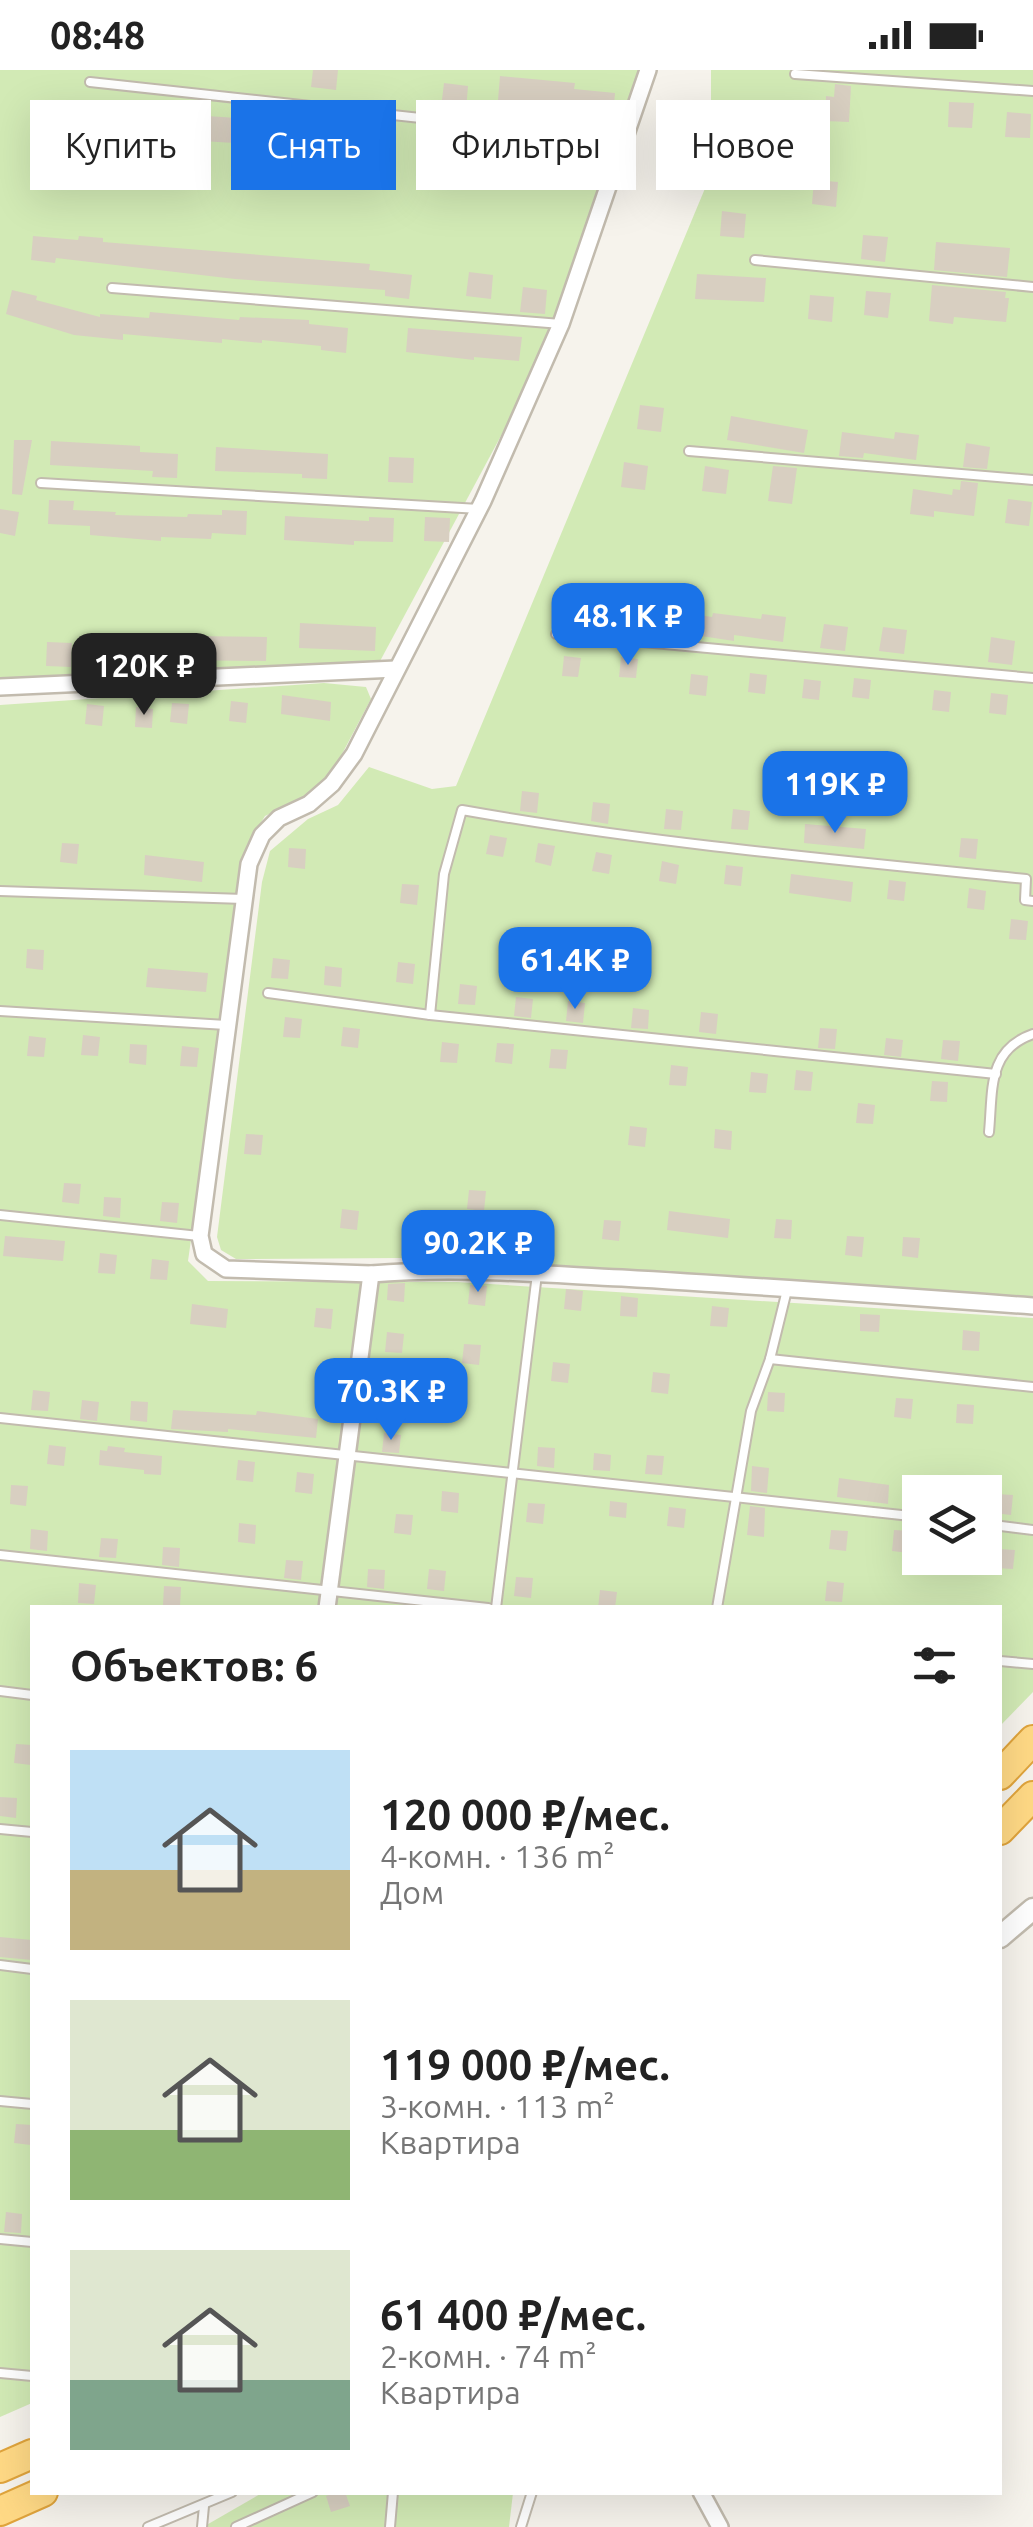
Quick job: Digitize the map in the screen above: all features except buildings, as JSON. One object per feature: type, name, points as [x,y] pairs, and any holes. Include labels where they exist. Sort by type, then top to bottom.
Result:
[{"type":"highway","points":[[1002,1773],[1033,1740]]},
{"type":"highway","points":[[1002,1828],[1033,1796]]},
{"type":"highway","points":[[0,2468],[30,2455]]},
{"type":"highway","points":[[0,2511],[36,2495]]},
{"type":"street","points":[[636,102],[648,70]]},
{"type":"street","points":[[605,190],[561,324],[479,509],[354,754],[332,784],[309,804],[279,818],[262,835],[249,864],[200,1236],[204,1254],[226,1270],[371,1274],[429,1269],[788,1287],[1033,1306]]},
{"type":"street","points":[[0,686],[396,669]]},
{"type":"street","points":[[328,1605],[371,1274]]},
{"type":"street","points":[[1002,1935],[1033,1908]]},
{"type":"street","points":[[704,2495],[720,2527]]},
{"type":"lane","points":[[795,74],[1033,91]]},
{"type":"lane","points":[[90,82],[416,118]]},
{"type":"lane","points":[[754,260],[1033,287]]},
{"type":"lane","points":[[112,288],[561,324]]},
{"type":"lane","points":[[689,451],[1033,480]]},
{"type":"lane","points":[[41,482],[479,509]]},
{"type":"lane","points":[[556,634],[1033,678]]},
{"type":"lane","points":[[430,1016],[444,874],[462,810],[569,829],[726,849],[1026,878],[1025,900],[1033,901]]},
{"type":"lane","points":[[0,890],[244,899]]},
{"type":"lane","points":[[268,993],[430,1016],[996,1074]]},
{"type":"lane","points":[[0,1011],[226,1025]]},
{"type":"lane","points":[[990,1132],[996,1074],[1011,1043],[1033,1034]]},
{"type":"lane","points":[[0,1214],[200,1236]]},
{"type":"lane","points":[[496,1605],[537,1274]]},
{"type":"lane","points":[[716,1605],[751,1411],[770,1359],[788,1287]]},
{"type":"lane","points":[[770,1359],[1033,1387]]},
{"type":"lane","points":[[0,1418],[902,1515]]},
{"type":"lane","points":[[1002,1526],[1033,1530]]},
{"type":"lane","points":[[0,1555],[463,1605]]},
{"type":"lane","points":[[1002,1660],[1033,1664]]},
{"type":"lane","points":[[0,1692],[30,1695]]},
{"type":"lane","points":[[0,1828],[30,1832]]},
{"type":"lane","points":[[0,1966],[30,1969]]},
{"type":"lane","points":[[0,2101],[30,2104]]},
{"type":"lane","points":[[0,2239],[30,2242]]},
{"type":"lane","points":[[0,2373],[30,2376]]},
{"type":"lane","points":[[148,2527],[226,2495]]},
{"type":"lane","points":[[236,2527],[306,2495]]},
{"type":"lane","points":[[390,2527],[393,2495]]},
{"type":"lane","points":[[522,2527],[531,2495]]},
{"type":"lane","points":[[202,2527],[204,2506]]},
{"type":"green space","points":[[0,70],[644,70],[634,100],[416,100],[416,190],[605,190],[561,324],[379,663],[0,681]]},
{"type":"green space","points":[[711,70],[1033,70],[1033,1297],[400,1258],[236,1259],[221,1250],[217,1237],[262,882],[270,851],[308,819],[338,805],[369,767],[432,789],[456,786],[704,190],[830,190],[830,100],[711,100]]},
{"type":"green space","points":[[324,683],[366,687],[371,699],[332,773],[312,794],[265,816],[247,845],[188,1261],[208,1281],[457,1282],[1033,1318],[1033,1692],[1002,1724],[1002,1605],[30,1605],[30,2404],[0,2417],[0,705]]},
{"type":"green space","points":[[259,2495],[513,2495],[509,2527],[203,2527]]}]
